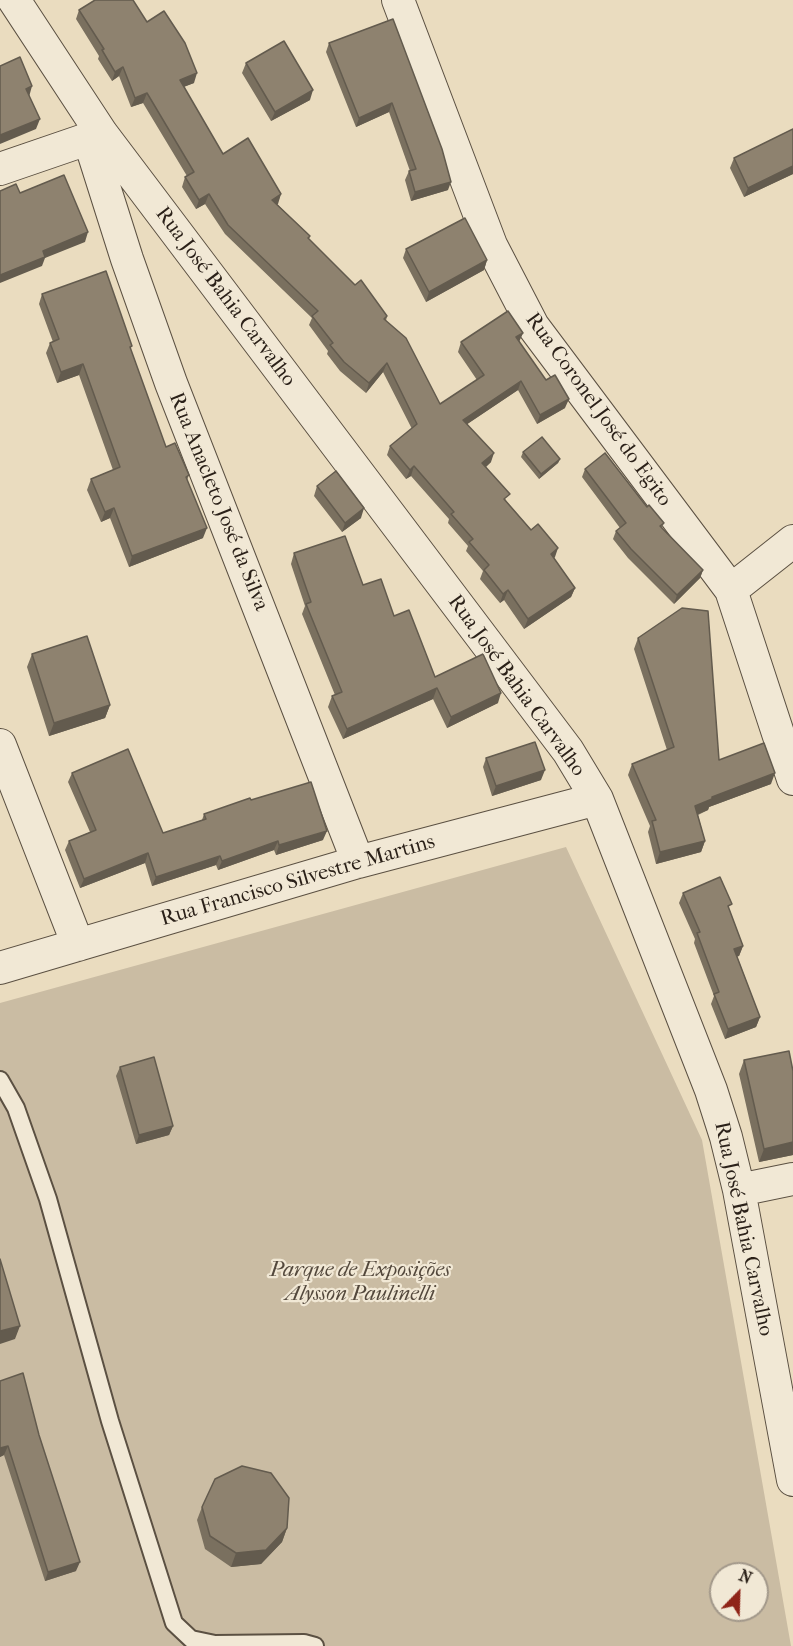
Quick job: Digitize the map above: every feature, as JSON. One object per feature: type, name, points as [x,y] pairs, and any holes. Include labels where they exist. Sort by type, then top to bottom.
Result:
[{"type":"street","name":"Rua José Bahia Carvalho","points":[[14,0],[95,137],[568,751],[597,799],[711,1090],[726,1137],[739,1190],[792,1467]]},
{"type":"street","name":"Rua Coronel José do Egito","points":[[398,0],[491,245],[532,326],[731,590],[793,779]]},
{"type":"street","points":[[0,169],[95,137]]},
{"type":"street","name":"Rua Anacleto José da Silva","points":[[95,137],[127,259],[171,383],[358,862]]},
{"type":"street","points":[[731,590],[793,541]]},
{"type":"street","points":[[0,745],[78,945]]},
{"type":"street","name":"Rua Francisco Silvestre Martins","points":[[0,968],[358,862],[597,799]]},
{"type":"street","points":[[739,1190],[793,1179]]},
{"type":"lane","points":[[0,1080],[16,1108],[48,1199],[110,1421],[174,1623],[191,1639],[215,1644],[304,1643],[315,1646]]},
{"type":"green space","name":"Parque de Exposições Alysson Paulinelli","points":[[566,847],[702,1140],[791,1646],[0,1646],[0,1003]]},
{"type":"building","points":[[95,0],[133,0],[147,22],[164,11],[185,43],[197,73],[180,80],[223,154],[248,138],[281,194],[272,200],[310,236],[308,238],[355,285],[361,280],[387,316],[384,319],[406,338],[440,404],[484,375],[461,342],[508,311],[523,333],[516,337],[546,380],[555,375],[569,399],[540,415],[521,381],[463,420],[494,453],[482,463],[510,494],[504,499],[531,530],[538,524],[558,548],[551,554],[575,588],[528,619],[508,590],[503,594],[484,570],[489,565],[469,542],[473,539],[451,514],[454,512],[414,466],[410,470],[390,446],[417,424],[387,363],[369,383],[344,362],[330,345],[333,343],[312,316],[318,311],[228,225],[209,194],[199,200],[185,177],[194,172],[147,93],[135,98],[123,67],[115,72],[102,50],[104,49],[79,10]]},
{"type":"building","points":[[393,19],[442,149],[451,182],[415,192],[409,171],[416,169],[392,103],[359,118],[329,43]]},
{"type":"building","points":[[284,41],[313,90],[275,112],[246,63]]},
{"type":"building","points":[[20,57],[32,86],[26,89],[40,119],[0,135],[0,66]]},
{"type":"building","points":[[793,129],[793,166],[748,188],[734,158]]},
{"type":"building","points":[[64,175],[88,232],[43,251],[45,257],[0,275],[0,191],[16,184],[20,193]]},
{"type":"building","points":[[465,218],[487,260],[429,292],[406,249]]},
{"type":"building","points":[[106,271],[132,346],[130,347],[166,447],[175,443],[189,475],[186,477],[207,528],[132,556],[114,508],[105,512],[91,479],[120,467],[83,364],[61,372],[50,343],[59,339],[42,294]]},
{"type":"building","points":[[542,437],[560,459],[541,474],[523,452]]},
{"type":"building","points":[[605,453],[647,507],[649,505],[664,523],[660,526],[703,570],[677,595],[616,531],[626,523],[585,469]]},
{"type":"building","points":[[336,471],[364,508],[345,523],[317,486]]},
{"type":"building","points":[[345,536],[363,585],[381,579],[394,616],[409,610],[435,677],[483,654],[501,693],[451,717],[437,688],[347,729],[332,696],[342,692],[306,604],[311,602],[294,553]]},
{"type":"building","points":[[682,608],[708,611],[719,760],[764,743],[775,773],[712,797],[695,806],[705,841],[660,852],[652,821],[656,820],[632,764],[674,747],[638,638]]},
{"type":"building","points":[[87,636],[110,705],[54,723],[32,654]]},
{"type":"building","points":[[535,742],[545,770],[496,786],[486,758]]},
{"type":"building","points":[[128,749],[163,833],[206,819],[204,814],[250,798],[251,800],[311,782],[327,831],[279,845],[278,841],[222,861],[220,856],[156,877],[148,853],[84,879],[69,841],[96,830],[72,773]]},
{"type":"building","points":[[720,877],[732,904],[728,906],[743,946],[734,949],[760,1017],[728,1029],[714,994],[719,992],[697,933],[700,932],[683,893]]},
{"type":"building","points":[[789,1051],[793,1071],[793,1142],[764,1149],[744,1060]]},
{"type":"building","points":[[154,1057],[173,1126],[139,1135],[120,1067]]},
{"type":"building","points":[[0,1259],[20,1326],[0,1331]]},
{"type":"building","points":[[23,1373],[39,1435],[80,1562],[48,1572],[8,1446],[0,1448],[0,1381]]},
{"type":"building","points":[[242,1466],[271,1473],[289,1498],[287,1528],[266,1550],[236,1553],[210,1536],[202,1507],[215,1479]]}]
